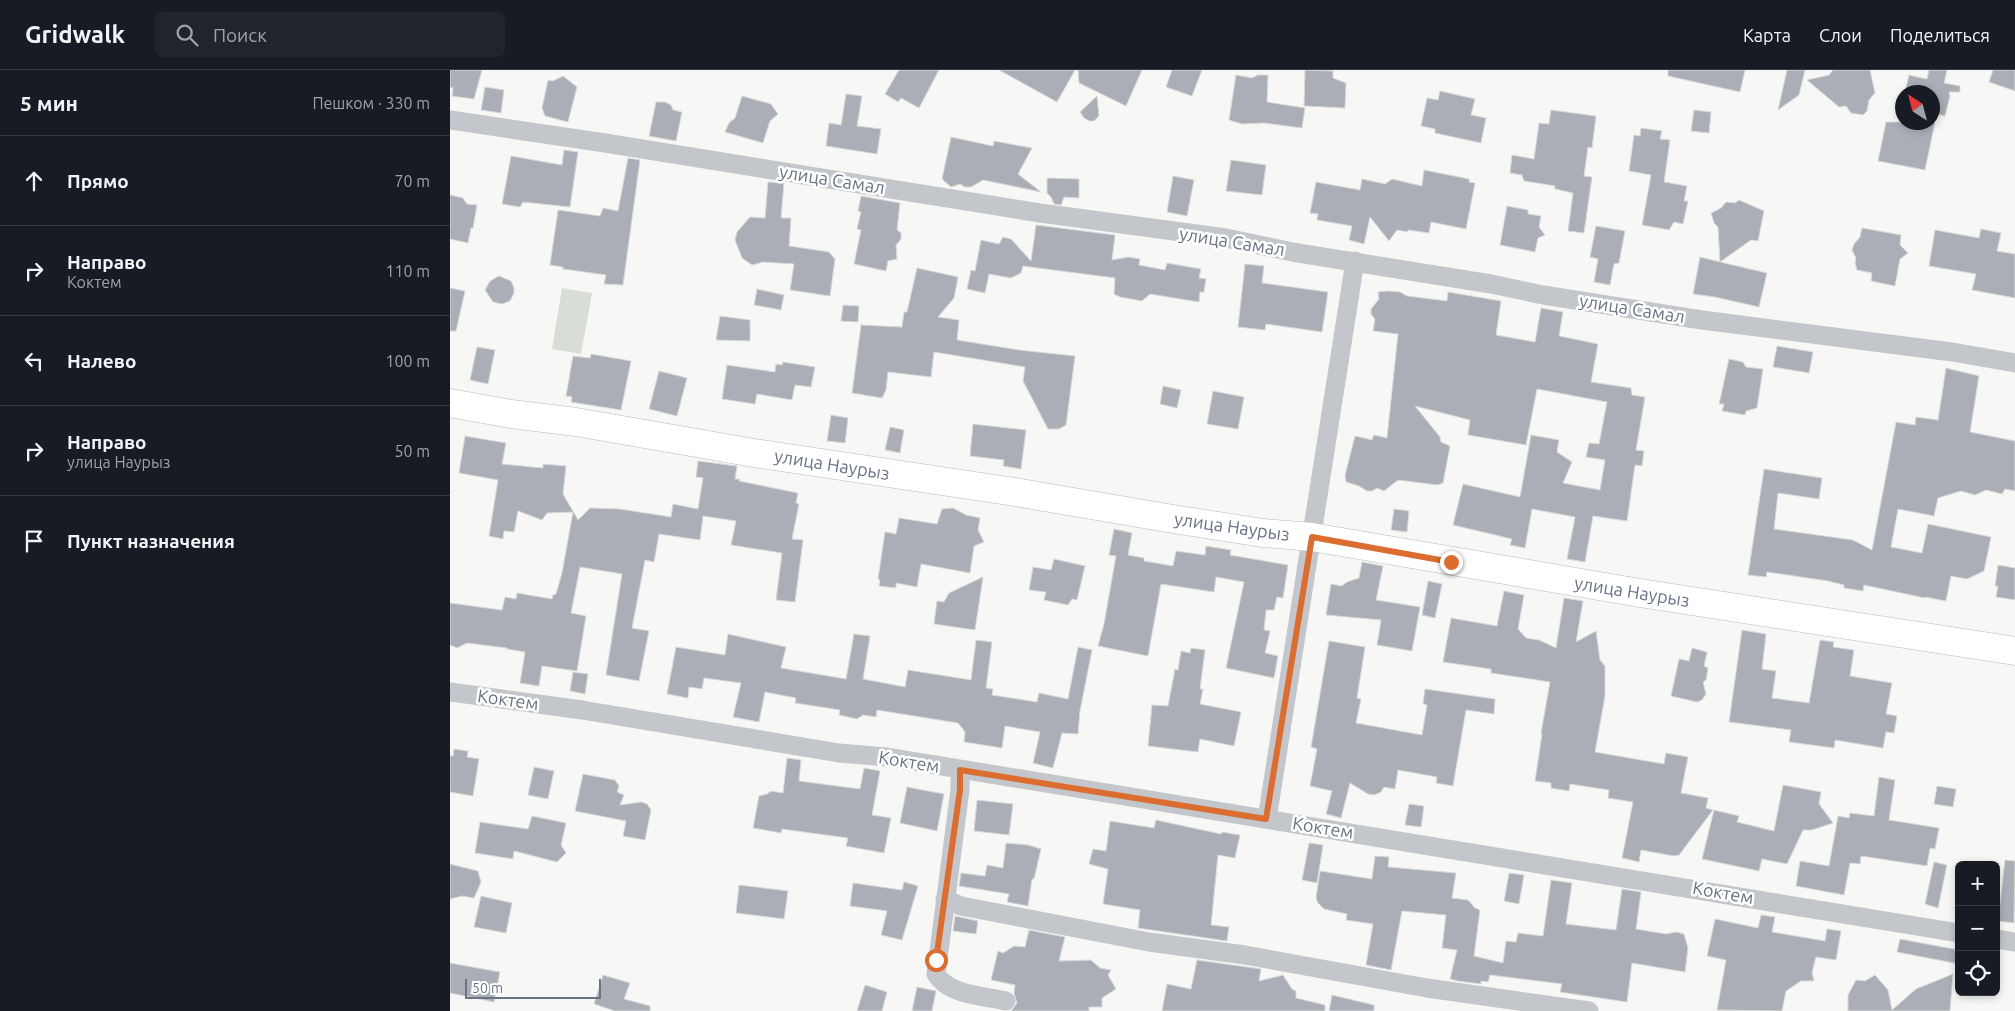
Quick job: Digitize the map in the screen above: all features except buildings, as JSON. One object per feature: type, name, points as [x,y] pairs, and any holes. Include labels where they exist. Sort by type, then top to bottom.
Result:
[{"type":"street","name":"улица Самал","points":[[450,120],[605,142],[1050,214],[1226,238],[1292,252],[1491,284],[1543,295],[1693,318],[1952,352],[2015,363]]},
{"type":"street","points":[[1266,819],[1355,261]]},
{"type":"street","name":"улица Наурыз","points":[[450,403],[511,414],[576,422],[754,453],[1015,492],[1173,520],[1263,533],[1312,537],[1621,590],[2015,651]]},
{"type":"street","name":"Коктем","points":[[450,692],[582,710],[839,753],[887,757],[1955,932]]},
{"type":"street","points":[[960,770],[960,790],[936,960],[936,974],[940,981],[968,993],[1006,1001]]},
{"type":"street","points":[[945,899],[961,906],[1150,942],[1245,955],[1427,988],[1589,1011]]},
{"type":"street","points":[[2000,940],[2015,942]]},
{"type":"shaded area","points":[[562,288],[592,293],[581,354],[552,349]]},
{"type":"route","points":[[936,960],[960,790],[960,770],[1266,819],[1312,537],[1451,562]]}]
